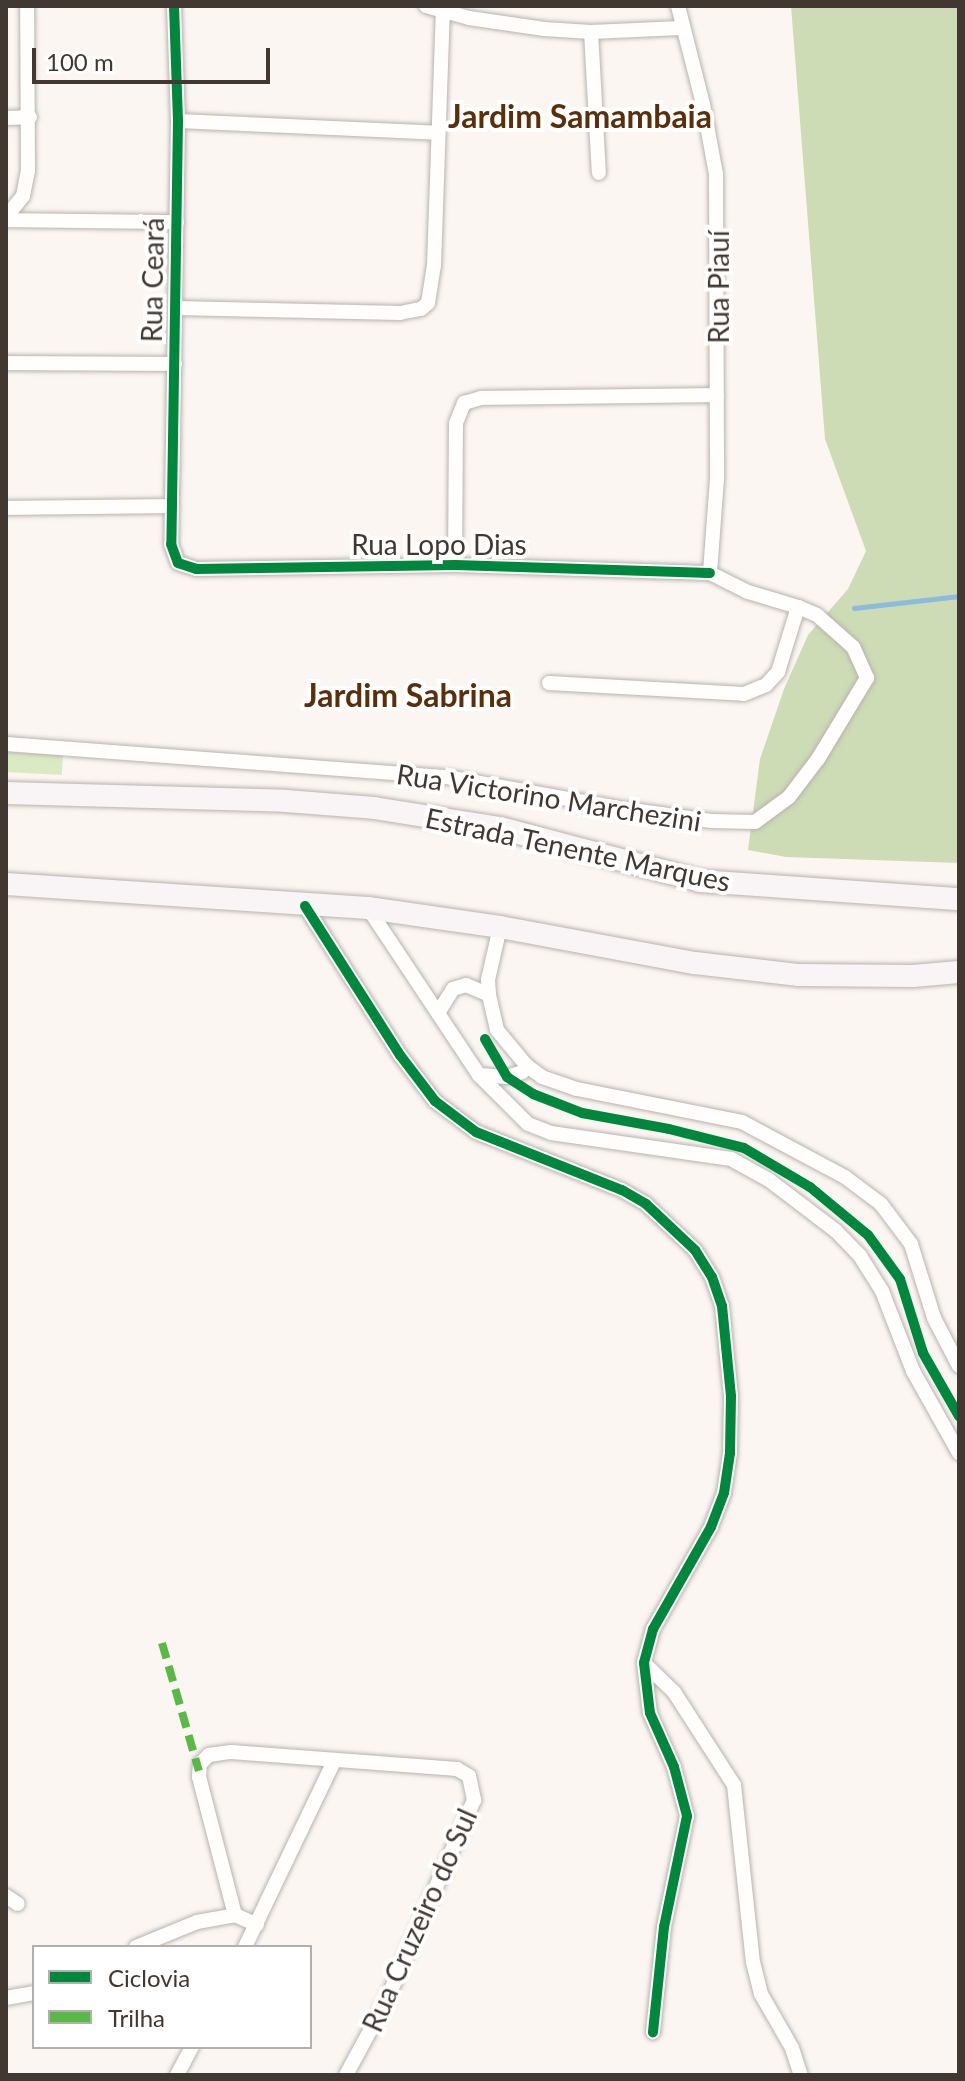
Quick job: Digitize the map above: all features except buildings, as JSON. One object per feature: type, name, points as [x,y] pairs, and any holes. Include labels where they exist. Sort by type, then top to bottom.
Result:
[{"type":"main road","name":"Estrada Tenente Marques","points":[[6,793],[286,801],[374,808],[500,828],[700,881],[959,899]]},
{"type":"main road","points":[[6,884],[368,908],[500,927],[737,969],[799,975],[955,971]]},
{"type":"street","points":[[6,218],[19,204],[27,186],[30,117],[27,6]]},
{"type":"street","name":"Rua Ceará","points":[[173,555],[171,506],[178,121],[174,6]]},
{"type":"street","points":[[426,6],[443,12],[469,12],[591,32],[681,28]]},
{"type":"street","name":"Rua Piauí","points":[[678,6],[681,28],[703,104],[716,174],[717,479],[710,573]]},
{"type":"street","points":[[176,308],[412,312],[428,303],[432,293],[443,12]]},
{"type":"street","points":[[591,32],[599,173]]},
{"type":"street","points":[[6,118],[30,117]]},
{"type":"street","points":[[178,121],[438,133]]},
{"type":"street","points":[[6,218],[177,222]]},
{"type":"street","points":[[6,363],[175,364]]},
{"type":"street","points":[[455,565],[456,423],[460,408],[471,400],[717,395]]},
{"type":"street","points":[[6,508],[171,506]]},
{"type":"street","name":"Rua Lopo Dias","points":[[173,555],[178,563],[196,569],[455,565],[710,573]]},
{"type":"street","points":[[549,683],[744,694],[766,685],[778,672],[798,607],[766,600],[710,573]]},
{"type":"street","name":"Rua Victorino Marchezini","points":[[6,744],[447,777],[617,808],[711,821],[755,822],[789,797],[818,759],[867,678],[866,669],[845,639],[817,615],[798,607]]},
{"type":"street","points":[[305,906],[400,1055],[435,1101],[476,1132],[622,1190],[646,1204],[695,1250],[712,1277],[722,1306],[731,1396],[730,1453],[724,1493],[711,1527],[653,1629],[644,1663],[650,1713],[674,1767],[687,1816],[664,1927],[653,2032]]},
{"type":"street","points":[[368,908],[479,1075],[528,1124],[551,1133],[731,1159],[769,1180],[836,1231],[860,1256],[882,1291],[913,1371],[959,1453]]},
{"type":"street","points":[[500,927],[488,980],[489,995],[497,1030],[527,1066],[542,1077],[577,1089],[742,1122],[845,1177],[881,1204],[911,1244],[934,1318],[959,1366]]},
{"type":"street","points":[[438,1013],[453,989],[466,985],[489,995]]},
{"type":"street","points":[[479,1075],[507,1077],[522,1072],[527,1066]]},
{"type":"street","points":[[644,1663],[674,1692],[734,1785],[753,1962],[761,1994],[792,2048],[801,2075]]},
{"type":"street","points":[[235,1915],[199,1771],[204,1759],[223,1752],[334,1761],[246,1945]]},
{"type":"street","name":"Rua Cruzeiro do Sul","points":[[334,1761],[457,1769],[472,1781],[474,1800],[386,2001],[346,2075]]},
{"type":"street","points":[[141,1945],[197,1922],[235,1915],[257,1925]]},
{"type":"street","points":[[6,1998],[32,1993]]},
{"type":"street","points":[[177,2075],[191,2049]]},
{"type":"green space","points":[[791,6],[959,6],[959,863],[786,857],[748,850],[760,759],[784,689],[808,635],[848,589],[866,551],[825,439]]},
{"type":"green space","points":[[6,752],[63,755],[62,775],[6,772]]},
{"type":"waterway","points":[[854,608],[959,596]]},
{"type":"marked path","points":[[162,1643],[199,1771]]},
{"type":"cycle path","points":[[174,6],[178,121],[171,544],[178,563],[196,569],[455,565],[710,573]]},
{"type":"cycle path","points":[[305,906],[400,1055],[435,1101],[476,1132],[622,1190],[646,1204],[695,1250],[712,1277],[722,1306],[731,1396],[730,1453],[724,1493],[711,1527],[653,1629],[644,1663],[650,1713],[674,1767],[687,1816],[664,1927],[653,2032]]},
{"type":"cycle path","points":[[485,1039],[507,1077],[533,1094],[582,1113],[669,1129],[744,1148],[810,1187],[868,1235],[900,1279],[923,1353],[959,1416]]},
{"type":"district","name":"Jardim Samambaia","points":[[580,116]]},
{"type":"district","name":"Jardim Sabrina","points":[[408,695]]}]
